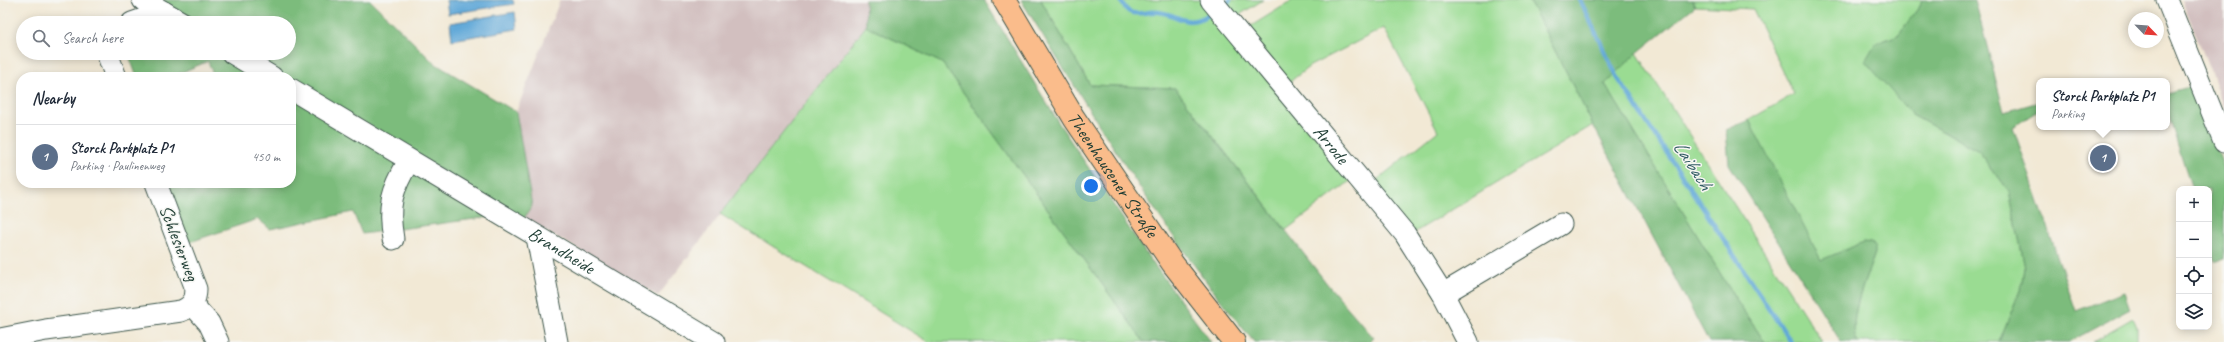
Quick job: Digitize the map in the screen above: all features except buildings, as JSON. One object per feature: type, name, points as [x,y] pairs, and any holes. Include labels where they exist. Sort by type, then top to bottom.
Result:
[{"type":"main road","name":"Theenhausener Straße","points":[[1004,0],[1078,124],[1173,264],[1234,342]]},
{"type":"street","points":[[144,0],[171,16]]},
{"type":"street","name":"Arrode","points":[[1212,0],[1405,234],[1443,294],[1468,342]]},
{"type":"street","points":[[2167,0],[2224,142]]},
{"type":"street","points":[[152,16],[164,12]]},
{"type":"street","points":[[110,60],[114,72]]},
{"type":"street","points":[[244,60],[264,72]]},
{"type":"street","name":"Brandheide","points":[[296,92],[714,342]]},
{"type":"street","points":[[393,239],[390,220],[390,203],[395,184],[410,161]]},
{"type":"street","name":"Schlesierweg","points":[[158,188],[196,289],[196,296],[192,304],[209,323],[218,342]]},
{"type":"street","points":[[1443,294],[1561,224]]},
{"type":"street","points":[[537,237],[557,342]]},
{"type":"street","points":[[0,341],[46,330],[181,311],[192,304]]},
{"type":"shaded area","points":[[560,0],[865,0],[866,26],[658,296],[566,242],[523,220],[532,206],[516,112]]},
{"type":"shaded area","points":[[2182,0],[2224,0],[2224,110],[2212,75]]},
{"type":"green space","points":[[164,0],[370,0],[434,63],[516,112],[532,206],[523,220],[296,83],[296,72],[277,72],[257,60],[296,60],[296,16],[184,16],[164,4]]},
{"type":"green space","points":[[865,0],[984,0],[1060,125],[1147,255],[1211,342],[1144,342],[942,63],[866,26]]},
{"type":"green space","points":[[1021,0],[1041,0],[1090,85],[1175,88],[1328,285],[1374,338],[1370,342],[1254,342],[1191,260],[1132,176]]},
{"type":"green space","points":[[1041,0],[1201,0],[1353,179],[1286,230],[1175,88],[1090,85]]},
{"type":"green space","points":[[1223,0],[1263,0],[1236,17]]},
{"type":"green space","points":[[1293,0],[1529,0],[1593,125],[1410,235],[1373,183],[1438,131],[1384,28],[1310,66],[1287,84],[1243,31]]},
{"type":"green space","points":[[1529,0],[1692,0],[1695,6],[1637,53],[1605,84],[1740,306],[1765,342],[1709,342],[1593,125]]},
{"type":"green space","points":[[1692,0],[1922,0],[1917,10],[1898,35],[1875,44],[1912,115],[1979,151],[2009,191],[2025,267],[2023,283],[1999,342],[1858,342],[1855,334],[1854,323],[1856,311],[1863,285],[1875,253],[1864,242],[1821,261],[1792,210],[1749,120],[1794,94],[1753,9],[1695,6]]},
{"type":"green space","points":[[1922,0],[1975,0],[2004,112],[2036,103],[2036,112],[2013,127],[2076,311],[2124,292],[2130,309],[2069,342],[1999,342],[2023,283],[2025,267],[2009,191],[1979,151],[1912,115],[1865,61],[1875,44],[1898,35],[1917,10]]},
{"type":"green space","points":[[866,26],[942,63],[1144,342],[929,342],[720,214]]},
{"type":"green space","points":[[1637,53],[1822,342],[1765,342],[1740,306],[1605,84]]},
{"type":"green space","points":[[131,60],[234,60],[254,72],[212,72],[208,61],[183,72],[135,72]]},
{"type":"green space","points":[[2193,86],[2224,168],[2224,258],[2216,262],[2212,251],[2212,186],[2191,186],[2170,120],[2170,92]]},
{"type":"green space","points":[[296,98],[490,217],[362,234],[353,212],[270,229],[258,219],[187,243],[166,188],[296,188]]},
{"type":"green space","points":[[1749,120],[1821,260],[1864,242],[1871,243],[1875,248],[1875,253],[1863,285],[1856,311],[1854,323],[1855,334],[1858,342],[1841,342],[1729,164],[1726,130]]},
{"type":"green space","points":[[2133,318],[2137,327],[2137,342],[2091,342]]},
{"type":"water","points":[[446,0],[513,0],[514,4],[448,14]]},
{"type":"water","points":[[515,12],[517,29],[452,40],[450,23]]},
{"type":"waterway","name":"Laibach","points":[[1121,0],[1124,7],[1128,11],[1137,14],[1158,12],[1189,21],[1211,14]]},
{"type":"waterway","name":"Laibach","points":[[1227,3],[1230,0]]},
{"type":"waterway","name":"Laibach","points":[[1580,0],[1617,77],[1791,342]]},
{"type":"place","name":"Storck Parkplatz P1","points":[[2103,158]]}]
